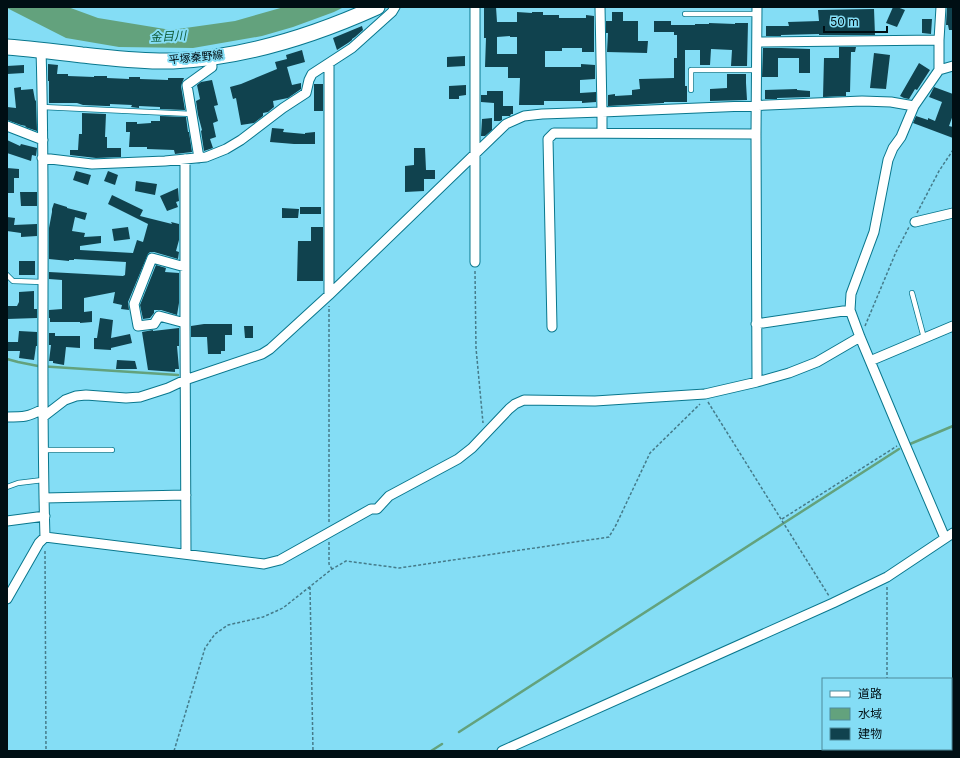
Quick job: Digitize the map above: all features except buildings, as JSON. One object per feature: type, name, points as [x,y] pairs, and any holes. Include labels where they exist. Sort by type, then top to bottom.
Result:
[{"type":"main road","name":"平塚秦野線","points":[[7,47],[129,60],[173,60],[211,57],[258,48],[317,31],[377,7]]},
{"type":"street","points":[[42,158],[92,164],[199,158],[206,157],[226,149],[242,140],[283,108],[306,93],[312,74],[352,48],[392,12],[395,7]]},
{"type":"street","points":[[474,7],[475,262]]},
{"type":"street","points":[[600,7],[602,133]]},
{"type":"street","points":[[502,751],[833,603],[887,577],[949,536],[904,442],[850,310],[851,294],[874,232],[888,160],[893,148],[901,138],[914,106],[939,70],[940,7]]},
{"type":"street","points":[[757,11],[757,382]]},
{"type":"street","points":[[757,42],[939,40]]},
{"type":"street","points":[[7,598],[39,543],[45,537],[43,450],[43,140],[41,50]]},
{"type":"street","points":[[199,158],[187,85],[212,67],[211,57]]},
{"type":"street","points":[[329,63],[329,295]]},
{"type":"street","points":[[939,70],[953,66]]},
{"type":"street","points":[[7,417],[24,417],[43,413],[65,400],[76,396],[86,395],[126,398],[140,397],[262,354],[270,349],[329,295],[506,124],[524,116],[542,114],[862,101],[891,102],[914,106]]},
{"type":"street","points":[[7,126],[43,140]]},
{"type":"street","points":[[552,327],[548,139],[554,133],[756,134]]},
{"type":"street","points":[[185,159],[184,323],[186,554]]},
{"type":"street","points":[[914,220],[953,213]]},
{"type":"street","points":[[184,323],[160,316],[154,324],[138,326],[134,304],[152,258],[185,267]]},
{"type":"street","points":[[756,324],[850,310]]},
{"type":"street","points":[[870,361],[953,326]]},
{"type":"street","points":[[45,537],[264,564],[280,560],[371,509],[377,509],[389,496],[458,459],[472,448],[509,409],[515,404],[524,400],[595,401],[705,394],[788,374],[817,362],[859,334]]},
{"type":"street","points":[[44,498],[186,495]]},
{"type":"street","points":[[7,521],[45,516]]},
{"type":"lane","points":[[685,14],[757,11]]},
{"type":"lane","points":[[691,90],[691,70],[756,70]]},
{"type":"lane","points":[[42,107],[192,114]]},
{"type":"lane","points":[[7,276],[13,281],[43,282]]},
{"type":"lane","points":[[912,293],[924,338]]},
{"type":"lane","points":[[43,450],[112,450]]},
{"type":"lane","points":[[7,487],[18,483],[44,480]]},
{"type":"path","points":[[859,334],[863,330],[896,252],[939,171],[953,150]]},
{"type":"path","points":[[475,262],[476,348],[484,426],[487,432]]},
{"type":"path","points":[[329,295],[329,564],[332,569]]},
{"type":"path","points":[[705,398],[833,603]]},
{"type":"path","points":[[174,751],[205,648],[215,634],[228,625],[263,617],[283,608],[332,569],[346,561],[399,568],[608,537],[616,525],[650,453],[700,404]]},
{"type":"path","points":[[782,520],[904,442]]},
{"type":"path","points":[[45,537],[46,751]]},
{"type":"path","points":[[887,577],[887,678]]},
{"type":"path","points":[[310,586],[313,751]]},
{"type":"water","name":"金目川","points":[[7,7],[68,7],[98,18],[171,30],[235,21],[284,7],[344,7],[293,27],[262,36],[193,48],[119,47],[66,38]]},
{"type":"waterway","points":[[7,359],[38,366],[178,375]]},
{"type":"waterway","points":[[910,444],[953,426]]},
{"type":"waterway","points":[[459,732],[899,449]]},
{"type":"waterway","points":[[431,751],[442,744]]}]
